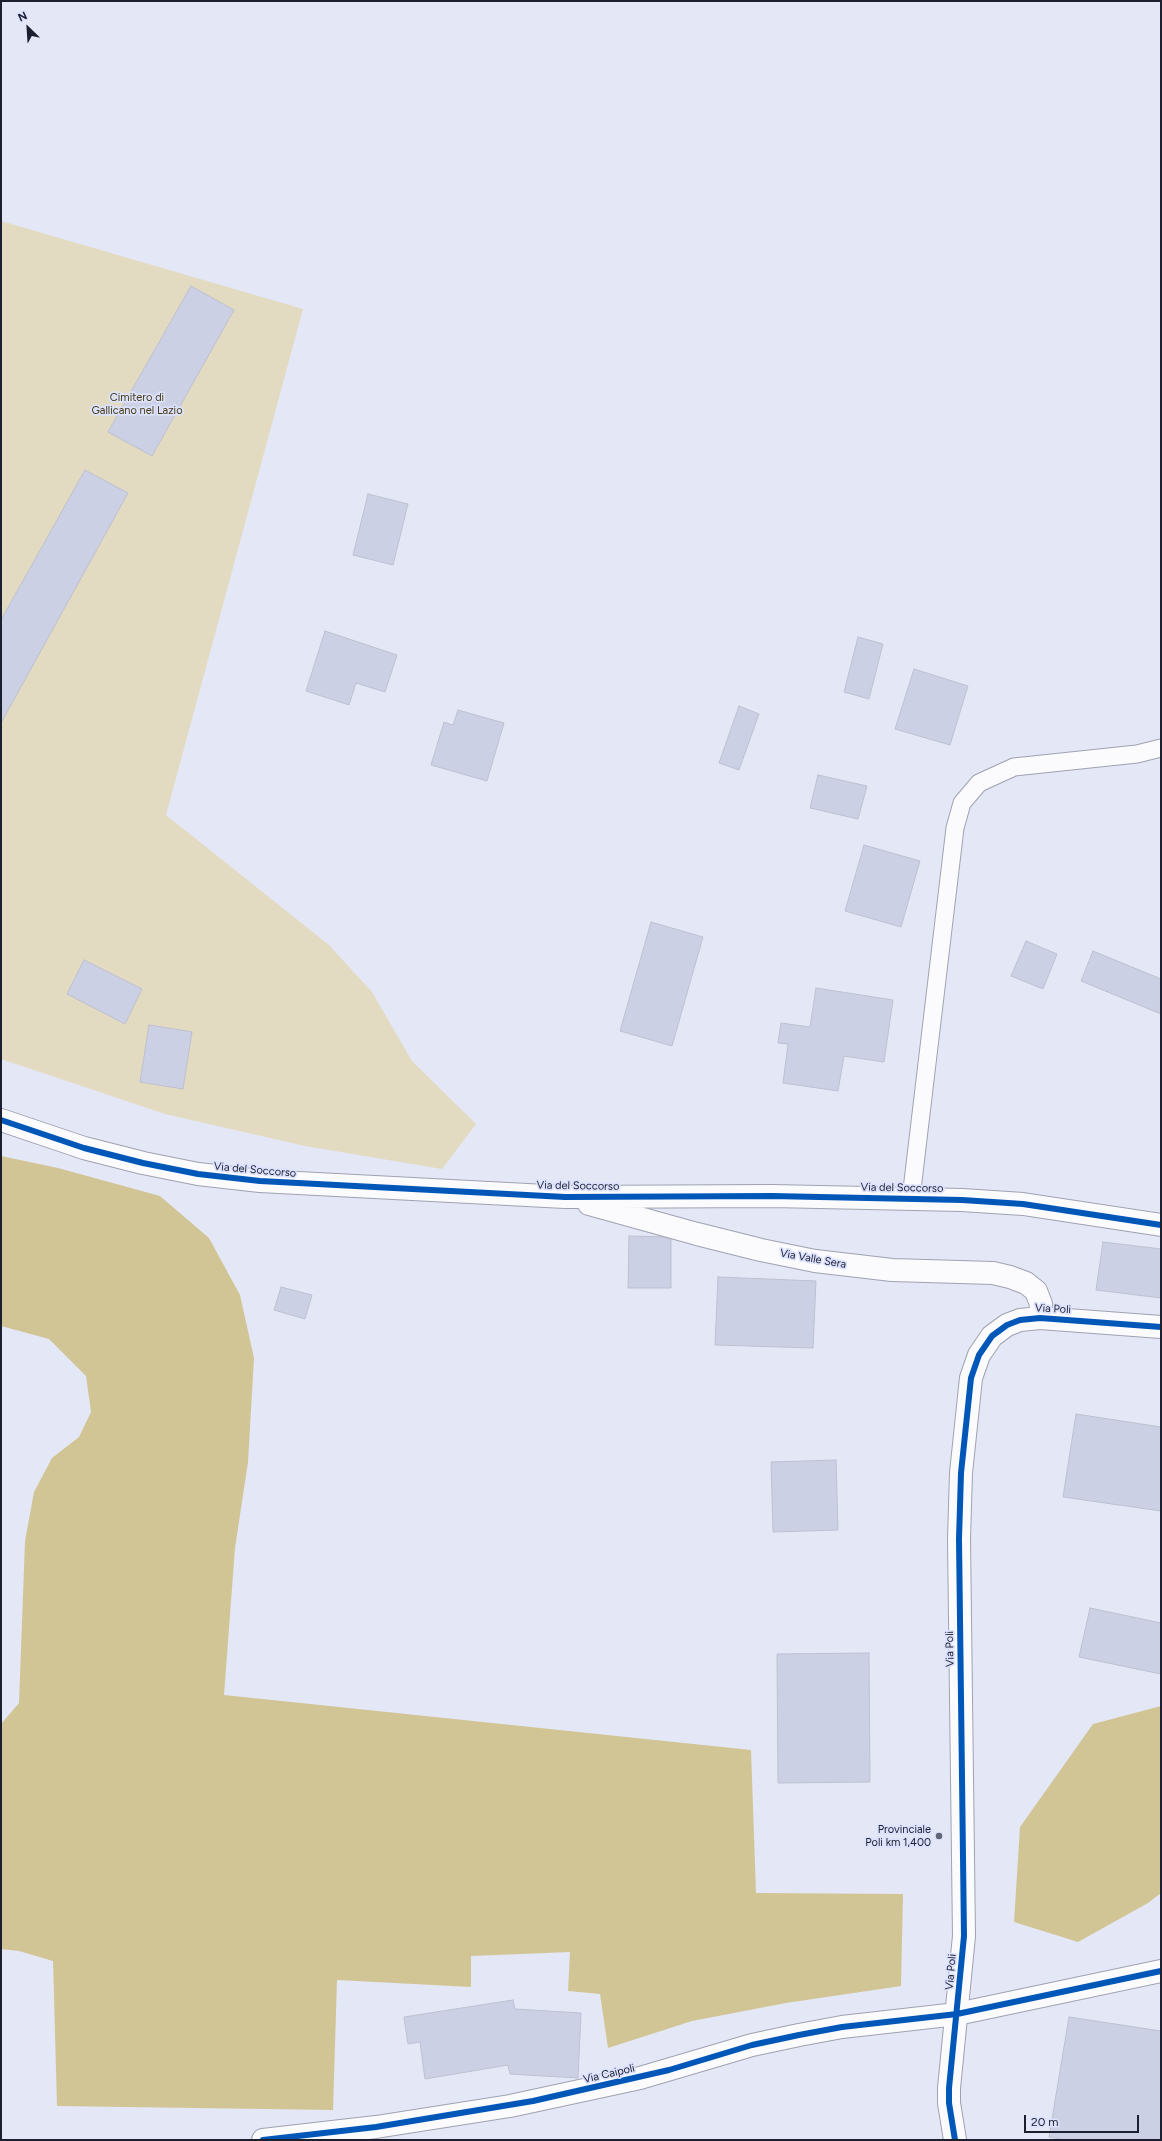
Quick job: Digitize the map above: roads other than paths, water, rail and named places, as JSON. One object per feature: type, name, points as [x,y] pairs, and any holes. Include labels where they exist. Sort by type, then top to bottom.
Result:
[{"type":"street","name":"Via del Soccorso","points":[[1,1120],[99,1152],[169,1168],[225,1178],[294,1184],[565,1197],[911,1198],[1023,1204],[1161,1225]]},
{"type":"street","name":"Via Valle Sera","points":[[565,1197],[697,1234],[761,1250],[815,1261],[910,1272],[993,1273],[1010,1276],[1026,1284],[1036,1292],[1040,1304],[1040,1318]]},
{"type":"street","name":"Via Poli","points":[[955,2140],[949,2103],[949,2088],[964,1936],[959,1539],[961,1473],[971,1378],[983,1348],[992,1336],[1007,1325],[1020,1320],[1040,1318],[1161,1327]]},
{"type":"street","name":"Via Caipoli","points":[[263,2140],[376,2127],[510,2106],[640,2078],[752,2045],[799,2035],[842,2027],[957,2014],[1161,1971]]},
{"type":"lane","points":[[911,1198],[955,828],[962,803],[979,783],[1014,767],[1137,754],[1161,748]]},
{"type":"place","name":"Provinciale Poli km 1,400","points":[[939,1836]]},
{"type":"park label","name":"Cimitero di Gallicano nel Lazio","points":[[137,404]]}]
